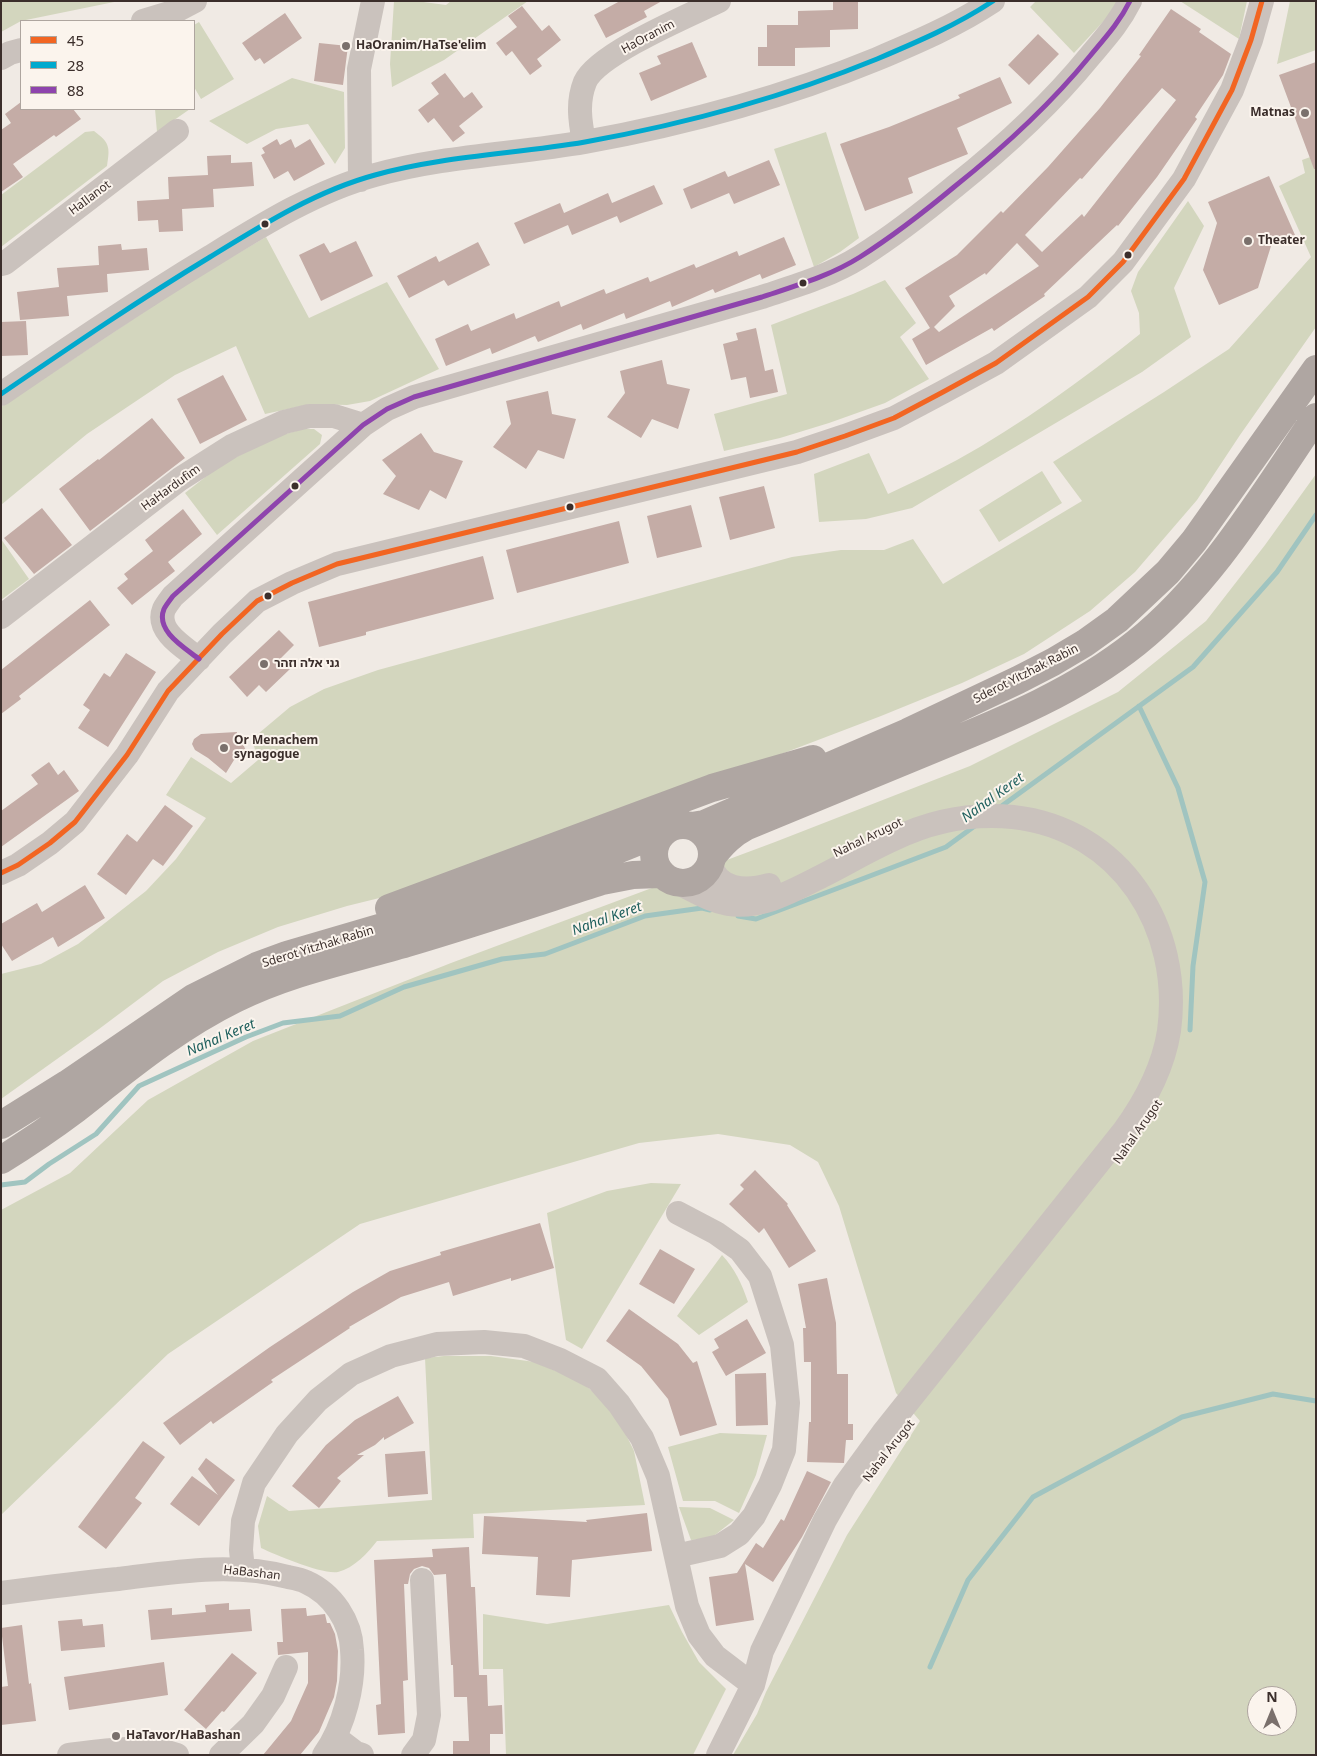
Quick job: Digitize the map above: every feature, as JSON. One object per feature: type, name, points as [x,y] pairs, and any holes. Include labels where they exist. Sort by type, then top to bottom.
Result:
[{"type":"main road","name":"Sderot Yitzhak Rabin","points":[[692,826],[715,820],[797,780],[928,722],[1053,662],[1085,644],[1117,620],[1168,572],[1194,541],[1316,369]]},
{"type":"main road","points":[[711,860],[711,846],[707,838],[700,830],[692,826],[682,825],[664,831],[654,848],[653,857],[656,866],[669,879],[687,883],[696,880],[704,874],[724,842],[734,833],[1031,707],[1101,668],[1136,643],[1189,592],[1218,559],[1316,417]]},
{"type":"main road","points":[[257,966],[303,943],[407,901],[733,780],[860,746],[928,722]]},
{"type":"main road","name":"Sderot Yitzhak Rabin","points":[[1,1125],[61,1088],[193,998],[257,966],[287,955],[548,878],[664,831]]},
{"type":"main road","name":"Sderot Yitzhak Rabin","points":[[1,1160],[35,1139],[75,1110],[145,1054],[177,1032],[208,1013],[268,985],[297,974],[407,943],[602,881],[633,875],[669,879]]},
{"type":"street","points":[[146,20],[176,11],[195,1]]},
{"type":"street","points":[[360,180],[359,68],[373,1]]},
{"type":"street","name":"HaOranim","points":[[584,142],[580,117],[580,98],[586,79],[627,46],[719,1]]},
{"type":"street","points":[[1,394],[91,333],[249,232],[335,189],[375,175],[440,162],[584,142],[685,121],[754,103],[813,84],[920,41],[969,17],[994,1]]},
{"type":"street","points":[[199,659],[170,637],[164,624],[163,611],[173,596],[363,425],[387,409],[414,396],[762,297],[812,280],[858,258],[922,213],[985,162],[1038,114],[1078,71],[1121,19],[1130,1]]},
{"type":"street","points":[[1,873],[18,865],[50,843],[75,822],[127,755],[168,691],[256,602],[292,583],[337,564],[797,452],[894,418],[996,364],[1088,297],[1123,262],[1154,221],[1184,178],[1232,90],[1251,40],[1262,1]]},
{"type":"street","points":[[1,58],[10,52],[20,50]]},
{"type":"street","name":"HaIlanot","points":[[1,264],[5,263],[177,131]]},
{"type":"street","name":"HaHardufim","points":[[1,617],[180,479],[232,446],[284,422],[309,416],[334,416],[363,425]]},
{"type":"street","name":"Nahal Arugot","points":[[711,860],[713,873],[717,878],[732,886],[752,889],[781,881],[885,828],[930,810],[975,804],[1018,804],[1037,807],[1070,817],[1097,830],[1130,855],[1156,890],[1167,909],[1175,930],[1184,975],[1186,1017],[1182,1044],[1176,1068],[1159,1104],[1131,1146],[885,1454],[864,1483],[852,1502],[774,1660],[753,1685]]},
{"type":"street","name":"Nahal Arugot","points":[[669,879],[727,904],[760,903],[790,893],[892,840],[926,826],[978,817],[1013,817],[1032,820],[1050,824],[1087,842],[1128,876],[1148,907],[1157,927],[1167,959],[1170,977],[1168,1033],[1159,1069],[1144,1100],[1123,1132],[878,1439],[851,1477],[825,1520],[762,1651],[753,1685],[718,1755]]},
{"type":"street","points":[[676,1556],[720,1546],[739,1534],[754,1516],[770,1485],[784,1450],[788,1403],[782,1345],[760,1276],[740,1250],[716,1233],[678,1213]]},
{"type":"street","points":[[243,1570],[241,1550],[243,1521],[254,1483],[287,1434],[318,1400],[351,1374],[391,1356],[437,1344],[484,1342],[524,1346],[560,1360],[597,1379],[620,1404],[642,1438],[658,1476],[687,1606],[698,1635],[715,1656],[753,1685]]},
{"type":"street","name":"HaBashan","points":[[1,1593],[170,1572],[232,1569],[272,1572],[306,1582],[327,1596],[343,1615],[352,1640],[354,1667],[341,1725],[330,1746]]},
{"type":"street","points":[[413,1755],[424,1740],[429,1714],[422,1580]]},
{"type":"street","points":[[221,1755],[253,1724],[273,1696],[286,1667]]},
{"type":"street","points":[[330,1746],[362,1755]]},
{"type":"street","points":[[69,1755],[126,1748],[148,1749],[177,1755]]},
{"type":"green space","points":[[1,1],[119,1],[20,20],[1,32]]},
{"type":"green space","points":[[394,1],[416,1],[446,5],[451,1],[528,1],[444,60],[392,87],[390,64]]},
{"type":"green space","points":[[1036,1],[1117,1],[1114,10],[1074,53],[1030,7]]},
{"type":"green space","points":[[1180,1],[1247,1],[1239,39]]},
{"type":"green space","points":[[1290,1],[1316,1],[1316,50],[1277,64]]},
{"type":"green space","points":[[199,22],[234,79],[201,99],[195,89],[195,24]]},
{"type":"green space","points":[[292,78],[344,92],[345,148],[335,164],[308,124],[276,129],[247,144],[209,121]]},
{"type":"green space","points":[[155,110],[189,110],[157,132]]},
{"type":"green space","points":[[94,131],[108,146],[107,166],[1,247],[1,195],[85,132]]},
{"type":"green space","points":[[826,132],[859,238],[814,267],[774,149]]},
{"type":"green space","points":[[1316,155],[1316,327],[1197,500],[1135,572],[1090,611],[1024,654],[962,683],[881,716],[519,854],[428,886],[347,906],[278,927],[218,952],[163,981],[1,1099],[1,974],[41,964],[78,944],[146,891],[176,859],[206,818],[166,795],[191,757],[231,783],[258,760],[252,739],[290,707],[324,689],[378,670],[792,557],[841,550],[884,550],[913,539],[943,584],[1082,501],[1053,462],[1229,349],[1311,257],[1279,186],[1305,173],[1302,160]]},
{"type":"green space","points":[[1188,201],[1204,226],[1174,288],[1191,337],[1142,372],[912,508],[866,519],[819,522],[814,474],[869,453],[888,494],[949,464],[1005,432],[1074,385],[1140,334],[1139,313],[1131,291],[1138,272]]},
{"type":"green space","points":[[266,237],[309,318],[387,282],[439,369],[370,401],[347,405],[311,404],[265,414],[236,346],[175,375],[87,434],[1,505],[1,407],[192,280]]},
{"type":"green space","points":[[885,280],[916,323],[900,337],[929,379],[885,403],[829,423],[780,438],[724,451],[714,414],[787,394],[771,325]]},
{"type":"green space","points":[[303,429],[314,429],[322,435],[320,444],[217,535],[185,493],[218,467],[271,438]]},
{"type":"green space","points":[[1042,471],[1062,503],[999,542],[979,510]]},
{"type":"green space","points":[[1316,474],[1316,1755],[733,1755],[757,1714],[766,1692],[847,1535],[920,1421],[896,1393],[839,1206],[818,1162],[790,1145],[718,1134],[639,1143],[360,1224],[168,1354],[1,1515],[1,1210],[70,1173],[148,1100],[253,1041],[451,963],[775,842],[970,766],[1118,692],[1206,621],[1265,545]]},
{"type":"green space","points":[[1,539],[29,579],[1,600]]},
{"type":"green space","points":[[651,1183],[681,1184],[582,1349],[566,1340],[547,1213],[607,1191]]},
{"type":"green space","points":[[722,1255],[738,1277],[748,1302],[699,1335],[677,1316]]},
{"type":"green space","points":[[491,1356],[535,1362],[582,1382],[615,1412],[634,1451],[645,1505],[473,1514],[474,1538],[377,1541],[355,1564],[338,1572],[311,1568],[261,1548],[258,1526],[267,1496],[289,1511],[432,1500],[425,1358]]},
{"type":"green space","points":[[720,1433],[767,1435],[756,1475],[739,1513],[715,1501],[683,1501],[668,1447]]},
{"type":"green space","points":[[679,1507],[710,1508],[734,1520],[710,1539],[691,1540]]},
{"type":"green space","points":[[669,1605],[699,1662],[726,1689],[693,1755],[506,1755],[503,1669],[483,1669],[483,1614],[547,1624]]},
{"type":"building","points":[[620,1],[662,1],[644,11],[647,17],[606,38],[594,15]]},
{"type":"building","points":[[833,1],[858,1],[858,29],[830,30],[830,47],[795,48],[795,66],[758,66],[758,47],[767,47],[767,25],[798,25],[798,11],[833,10]]},
{"type":"building","points":[[522,6],[542,31],[549,25],[561,40],[537,59],[542,66],[530,75],[512,51],[506,56],[496,43],[517,27],[508,16]]},
{"type":"building","points":[[1171,9],[1201,29],[1199,32],[1231,54],[1223,75],[1195,117],[1197,119],[1157,177],[1118,226],[1044,294],[1045,296],[994,331],[992,328],[926,365],[912,339],[930,328],[905,288],[957,255],[1001,211],[1003,213],[1048,167],[1100,108],[1141,56],[1139,55]],"holes":[[[1162,88],[1176,100],[1084,217],[1082,214],[1042,252],[1025,235],[1080,178],[1082,179]],[[1017,243],[1039,266],[939,332],[934,327],[955,306],[949,296],[985,273],[986,275]]]},
{"type":"building","points":[[285,13],[302,38],[264,64],[260,58],[255,61],[242,43]]},
{"type":"building","points":[[1038,34],[1059,54],[1029,85],[1008,65]]},
{"type":"building","points":[[692,42],[707,77],[651,101],[639,73],[661,64],[657,56]]},
{"type":"building","points":[[319,43],[348,46],[343,85],[314,81]]},
{"type":"building","name":"Matnas","points":[[1316,62],[1316,169],[1314,169],[1279,75]]},
{"type":"building","points":[[445,73],[464,98],[472,92],[483,107],[459,126],[465,133],[453,142],[434,118],[428,123],[418,110],[439,94],[431,83]]},
{"type":"building","points":[[1000,77],[1012,103],[957,128],[968,154],[908,178],[913,193],[865,211],[840,144],[889,127],[960,98],[958,95]]},
{"type":"building","points":[[20,103],[20,110],[74,110],[81,119],[56,137],[54,135],[13,164],[23,177],[1,192],[1,130],[11,123],[5,114]]},
{"type":"building","points":[[277,139],[280,145],[291,139],[295,148],[310,139],[325,164],[294,181],[288,171],[274,179],[261,155],[265,153],[262,148]]},
{"type":"building","points":[[231,155],[231,163],[252,162],[254,186],[213,189],[214,207],[182,209],[183,231],[159,232],[158,220],[138,221],[137,201],[169,199],[168,177],[208,175],[207,156]]},
{"type":"building","points":[[769,160],[780,185],[734,204],[729,193],[691,209],[683,189],[725,171],[728,177]]},
{"type":"building","name":"Theater","points":[[1269,176],[1295,235],[1271,246],[1258,288],[1219,305],[1203,270],[1217,223],[1208,202]]},
{"type":"building","points":[[654,185],[663,204],[620,223],[617,216],[572,235],[568,225],[524,244],[514,223],[560,203],[564,213],[608,193],[612,203]]},
{"type":"building","points":[[784,237],[796,265],[762,279],[760,274],[715,293],[713,289],[672,307],[670,301],[626,319],[624,313],[583,330],[581,324],[538,342],[535,336],[492,354],[490,348],[446,366],[435,339],[468,324],[471,331],[514,313],[516,319],[559,301],[561,307],[604,289],[606,294],[648,277],[650,282],[694,264],[696,268],[737,251],[739,256]]},
{"type":"building","points":[[356,241],[373,276],[321,301],[299,255],[324,243],[330,253]]},
{"type":"building","points":[[478,242],[490,265],[448,286],[444,280],[409,298],[397,276],[436,256],[439,262]]},
{"type":"building","points":[[121,244],[122,250],[147,248],[149,270],[107,274],[108,292],[67,296],[69,316],[20,320],[17,292],[59,287],[57,268],[99,265],[98,246]]},
{"type":"building","points":[[26,321],[28,355],[1,356],[1,322]]},
{"type":"building","points":[[756,328],[765,371],[773,369],[778,392],[750,398],[746,377],[731,380],[723,344],[738,340],[736,333]]},
{"type":"building","points":[[662,360],[667,384],[690,389],[678,429],[652,419],[641,438],[607,417],[625,393],[620,371]]},
{"type":"building","points":[[223,375],[247,420],[200,444],[177,399]]},
{"type":"building","points":[[548,391],[552,414],[576,419],[564,459],[538,450],[526,469],[493,447],[511,424],[506,401]]},
{"type":"building","points":[[152,418],[185,458],[90,531],[59,489]]},
{"type":"building","points":[[421,433],[434,452],[463,461],[446,499],[430,490],[419,510],[383,494],[396,476],[382,460]]},
{"type":"building","points":[[764,486],[775,528],[730,540],[719,497]]},
{"type":"building","points":[[691,505],[702,547],[657,558],[647,516]]},
{"type":"building","points":[[42,508],[72,545],[34,574],[4,538]]},
{"type":"building","points":[[183,509],[202,534],[168,562],[175,571],[132,605],[117,588],[128,579],[124,574],[153,551],[145,540]]},
{"type":"building","points":[[619,521],[629,563],[517,593],[506,550]]},
{"type":"building","points":[[483,556],[494,599],[366,632],[366,635],[319,647],[308,602]]},
{"type":"building","points":[[90,600],[110,625],[19,696],[21,699],[1,714],[1,670]]},
{"type":"building","name":"גני אלה וזהר","points":[[279,630],[294,645],[280,659],[290,669],[266,692],[259,685],[247,697],[229,677]]},
{"type":"building","points":[[126,653],[156,672],[108,747],[78,728],[90,710],[83,705],[104,673],[110,677]]},
{"type":"building","points":[[237,732],[235,744],[243,744],[247,753],[242,760],[234,760],[226,773],[195,750],[192,744],[194,739],[201,734]]},
{"type":"building","points":[[49,762],[58,775],[64,770],[79,791],[1,847],[1,811],[38,784],[31,775]]},
{"type":"building","points":[[165,805],[193,826],[163,866],[153,859],[126,895],[97,874],[127,834],[137,842]]},
{"type":"building","points":[[85,885],[105,918],[58,947],[53,937],[12,961],[1,944],[1,924],[37,903],[42,912]]},
{"type":"building","points":[[755,1170],[788,1204],[816,1251],[789,1268],[764,1228],[759,1233],[729,1204],[744,1189],[740,1185]]},
{"type":"building","points":[[540,1223],[554,1268],[511,1281],[511,1278],[453,1296],[449,1282],[401,1297],[349,1327],[271,1380],[273,1382],[213,1424],[211,1421],[180,1445],[163,1423],[270,1347],[353,1292],[390,1271],[441,1255],[440,1252]]},
{"type":"building","points":[[660,1249],[695,1269],[674,1304],[639,1284]]},
{"type":"building","points":[[827,1278],[836,1323],[837,1374],[848,1374],[848,1424],[853,1424],[853,1440],[846,1440],[844,1463],[807,1462],[809,1422],[811,1422],[811,1362],[804,1362],[803,1328],[806,1328],[798,1284]]},
{"type":"building","points":[[629,1309],[678,1344],[693,1363],[697,1361],[717,1425],[680,1436],[668,1399],[641,1366],[606,1341]]},
{"type":"building","points":[[747,1319],[766,1353],[726,1376],[712,1352],[719,1348],[714,1339]]},
{"type":"building","points":[[766,1373],[768,1425],[736,1426],[735,1374]]},
{"type":"building","points":[[398,1396],[414,1423],[384,1440],[384,1437],[375,1445],[357,1455],[364,1455],[337,1478],[341,1481],[319,1508],[292,1486],[326,1445],[355,1420]]},
{"type":"building","points":[[143,1441],[165,1457],[135,1498],[142,1503],[106,1549],[78,1527]]},
{"type":"building","points":[[425,1451],[428,1494],[388,1497],[385,1454]]},
{"type":"building","points":[[206,1458],[235,1480],[199,1526],[170,1504],[192,1476],[218,1495],[198,1469]]},
{"type":"building","points":[[807,1471],[831,1482],[802,1537],[773,1582],[745,1564],[754,1620],[716,1626],[709,1577],[737,1573],[756,1543],[763,1548],[781,1519],[784,1521]]},
{"type":"building","points":[[647,1513],[652,1551],[572,1560],[570,1597],[536,1595],[538,1557],[482,1554],[484,1516],[587,1522],[586,1520]]},
{"type":"building","points":[[469,1547],[471,1587],[475,1587],[479,1675],[487,1675],[488,1706],[502,1705],[503,1734],[490,1734],[490,1755],[453,1755],[453,1741],[469,1741],[467,1697],[454,1697],[446,1574],[434,1575],[429,1568],[422,1566],[414,1569],[410,1574],[408,1584],[404,1584],[408,1680],[403,1681],[405,1733],[378,1735],[376,1705],[381,1704],[374,1560],[433,1557],[432,1549]]},
{"type":"building","points":[[229,1603],[229,1610],[250,1609],[252,1631],[151,1640],[148,1610],[172,1608],[172,1615],[206,1612],[205,1605]]},
{"type":"building","points":[[306,1608],[307,1616],[325,1614],[327,1623],[330,1623],[335,1634],[338,1651],[337,1681],[334,1697],[319,1732],[300,1755],[263,1755],[291,1721],[308,1683],[308,1652],[278,1655],[277,1642],[283,1642],[281,1609]]},
{"type":"building","points":[[82,1619],[83,1626],[103,1624],[105,1647],[61,1651],[58,1621]]},
{"type":"building","points":[[22,1625],[29,1684],[31,1683],[36,1721],[1,1725],[1,1687],[8,1686],[1,1628]]},
{"type":"building","points":[[232,1653],[257,1673],[224,1712],[222,1711],[206,1729],[184,1710]]},
{"type":"building","points":[[164,1662],[168,1695],[69,1710],[64,1677]]},
{"type":"waterway","name":"Nahal Keret","points":[[999,808],[1193,667],[1277,572],[1316,515]]},
{"type":"waterway","points":[[1139,706],[1178,788],[1205,882],[1193,966],[1190,1030]]},
{"type":"waterway","name":"Nahal Keret","points":[[738,916],[756,919],[946,847],[976,825]]},
{"type":"waterway","name":"Nahal Keret","points":[[1,1185],[25,1182],[96,1134],[139,1086],[246,1037],[283,1023],[340,1016],[404,987],[502,959],[545,954],[645,916],[702,908],[710,910]]},
{"type":"waterway","points":[[930,1667],[968,1580],[1033,1497],[1182,1417],[1273,1394],[1316,1401]]},
{"type":"transit line","name":"28","points":[[1,394],[183,273],[270,221],[332,190],[375,175],[401,169],[453,159],[559,146],[622,135],[696,118],[769,98],[841,73],[922,40],[993,1]]},
{"type":"transit line","name":"88","points":[[199,659],[167,632],[162,617],[167,604],[173,596],[363,425],[387,409],[414,397],[762,297],[812,280],[849,264],[920,215],[990,157],[1025,125],[1075,74],[1101,43],[1130,1]]},
{"type":"transit line","name":"45","points":[[1,873],[18,865],[50,843],[75,822],[127,755],[168,691],[222,634],[257,601],[292,583],[337,564],[797,452],[894,418],[996,363],[1088,297],[1123,262],[1184,179],[1232,90],[1251,40],[1262,1]]},
{"type":"place","name":"HaOranim/HaTse'elim","points":[[346,46]]},
{"type":"place","name":"Matnas","points":[[1305,113]]},
{"type":"place","name":"Theater","points":[[1248,241]]},
{"type":"place","name":"גני אלה וזהר","points":[[264,664]]},
{"type":"place","name":"Or Menachem synagogue","points":[[224,748]]},
{"type":"place","name":"HaTavor/HaBashan","points":[[116,1736]]}]
